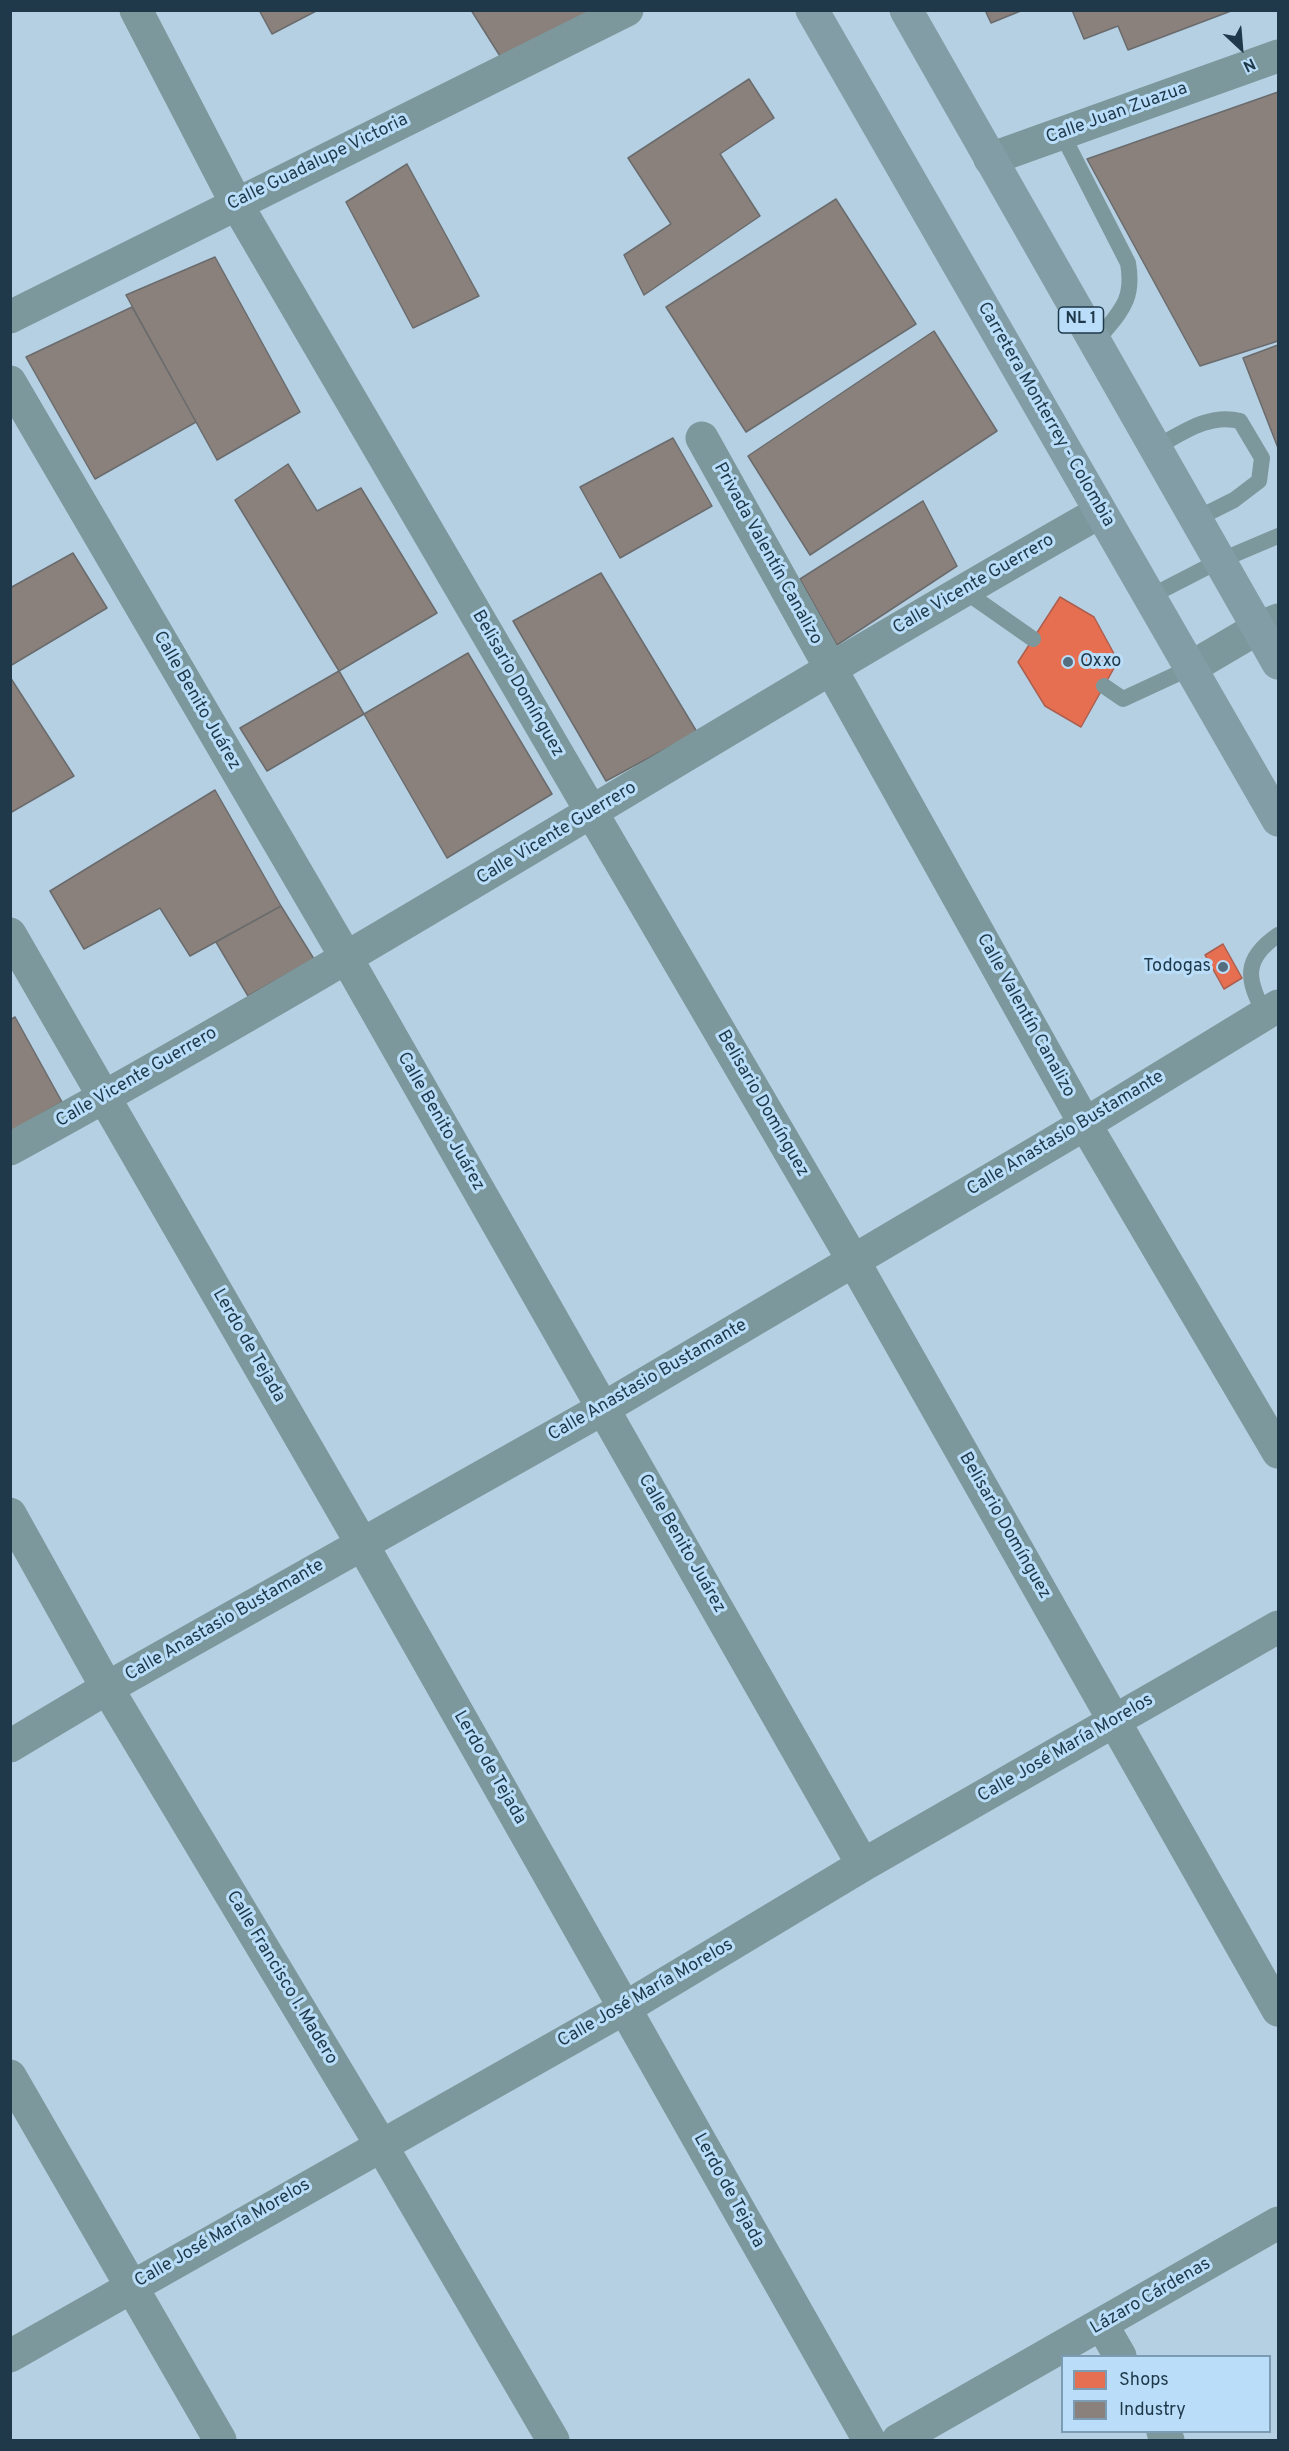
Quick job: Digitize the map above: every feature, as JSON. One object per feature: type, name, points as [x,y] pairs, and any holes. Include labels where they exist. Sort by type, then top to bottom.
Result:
[{"type":"main road","name":"Carretera Monterrey - Colombia","points":[[812,10],[1278,820]]},
{"type":"main road","name":"NL 1","points":[[906,10],[1219,561],[1268,624],[1278,663]]},
{"type":"street","name":"Belisario Domínguez","points":[[136,10],[236,203],[853,1260],[1278,2010]]},
{"type":"street","name":"Calle Guadalupe Victoria","points":[[10,317],[627,10]]},
{"type":"street","name":"Calle Juan Zuazua","points":[[990,159],[1278,56]]},
{"type":"street","name":"Calle Benito Juárez","points":[[10,382],[347,959],[863,1864]]},
{"type":"street","name":"Privada Valentín Canalizo","points":[[702,438],[832,669]]},
{"type":"street","name":"Calle Vicente Guerrero","points":[[10,1149],[105,1098],[347,959],[963,590],[1100,512]]},
{"type":"street","points":[[1190,668],[1268,624]]},
{"type":"street","name":"Calle Valentín Canalizo","points":[[832,669],[1085,1124],[1278,1452]]},
{"type":"street","name":"Lerdo de Tejada","points":[[10,934],[362,1544],[869,2440]]},
{"type":"street","name":"Calle Anastasio Bustamante","points":[[10,1746],[107,1688],[604,1408],[1085,1124],[1272,1010]]},
{"type":"street","name":"Calle Francisco I. Madero","points":[[10,1514],[107,1688],[381,2145],[553,2440]]},
{"type":"street","name":"Calle José María Morelos","points":[[10,2355],[625,2008],[863,1864],[1278,1627]]},
{"type":"street","points":[[10,2076],[220,2440]]},
{"type":"street","name":"Lázaro Cárdenas","points":[[897,2440],[1278,2223]]},
{"type":"street","points":[[1102,2325],[1119,2355]]},
{"type":"lane","points":[[1062,134],[1128,263],[1132,285],[1124,305],[1095,343]]},
{"type":"lane","points":[[1155,448],[1195,426],[1223,416],[1240,420],[1262,458],[1259,481],[1234,500],[1196,519]]},
{"type":"lane","points":[[1149,597],[1219,561],[1278,536]]},
{"type":"lane","points":[[963,590],[1033,639]]},
{"type":"lane","points":[[1104,686],[1123,699],[1190,668]]},
{"type":"lane","points":[[1272,1010],[1252,991],[1251,969],[1254,958],[1262,946],[1278,935]]},
{"type":"building: Shops","name":"Oxxo","points":[[1060,597],[1094,617],[1118,661],[1081,727],[1045,706],[1018,662]]},
{"type":"building: Shops","name":"Todogas","points":[[1223,944],[1242,978],[1224,989],[1205,955]]},
{"type":"building: Industry","points":[[259,10],[318,10],[272,34]]},
{"type":"building: Industry","points":[[471,10],[594,10],[500,56]]},
{"type":"building: Industry","points":[[985,10],[1023,10],[991,23]]},
{"type":"building: Industry","points":[[1072,10],[1231,11],[1128,50],[1118,26],[1084,39]]},
{"type":"building: Industry","points":[[749,79],[774,118],[720,154],[760,216],[644,295],[624,255],[671,224],[628,158]]},
{"type":"building: Industry","points":[[1278,92],[1278,341],[1200,366],[1087,159]]},
{"type":"building: Industry","points":[[407,164],[479,296],[413,328],[346,202]]},
{"type":"building: Industry","points":[[836,199],[916,324],[746,432],[666,307]]},
{"type":"building: Industry","points":[[215,257],[300,412],[217,460],[126,295]]},
{"type":"building: Industry","points":[[132,307],[196,422],[95,479],[26,357]]},
{"type":"building: Industry","points":[[934,331],[997,431],[810,555],[748,456]]},
{"type":"building: Industry","points":[[1278,345],[1278,448],[1243,358]]},
{"type":"building: Industry","points":[[673,438],[712,506],[620,558],[580,487]]},
{"type":"building: Industry","points":[[288,464],[317,511],[361,488],[437,613],[339,671],[235,500]]},
{"type":"building: Industry","points":[[923,501],[957,566],[837,645],[800,579]]},
{"type":"building: Industry","points":[[73,553],[107,608],[10,666],[10,588]]},
{"type":"building: Industry","points":[[601,573],[697,732],[606,781],[513,621]]},
{"type":"building: Industry","points":[[468,653],[552,794],[447,858],[364,714]]},
{"type":"building: Industry","points":[[339,671],[364,714],[267,771],[240,728]]},
{"type":"building: Industry","points":[[10,677],[74,776],[10,813]]},
{"type":"building: Industry","points":[[215,790],[281,906],[190,956],[160,908],[84,949],[50,891]]},
{"type":"building: Industry","points":[[281,906],[314,959],[248,996],[216,942]]},
{"type":"building: Industry","points":[[15,1017],[62,1102],[10,1132],[10,1020]]},
{"type":"place","name":"Oxxo","points":[[1068,662]]},
{"type":"place","name":"Todogas","points":[[1223,967]]}]
